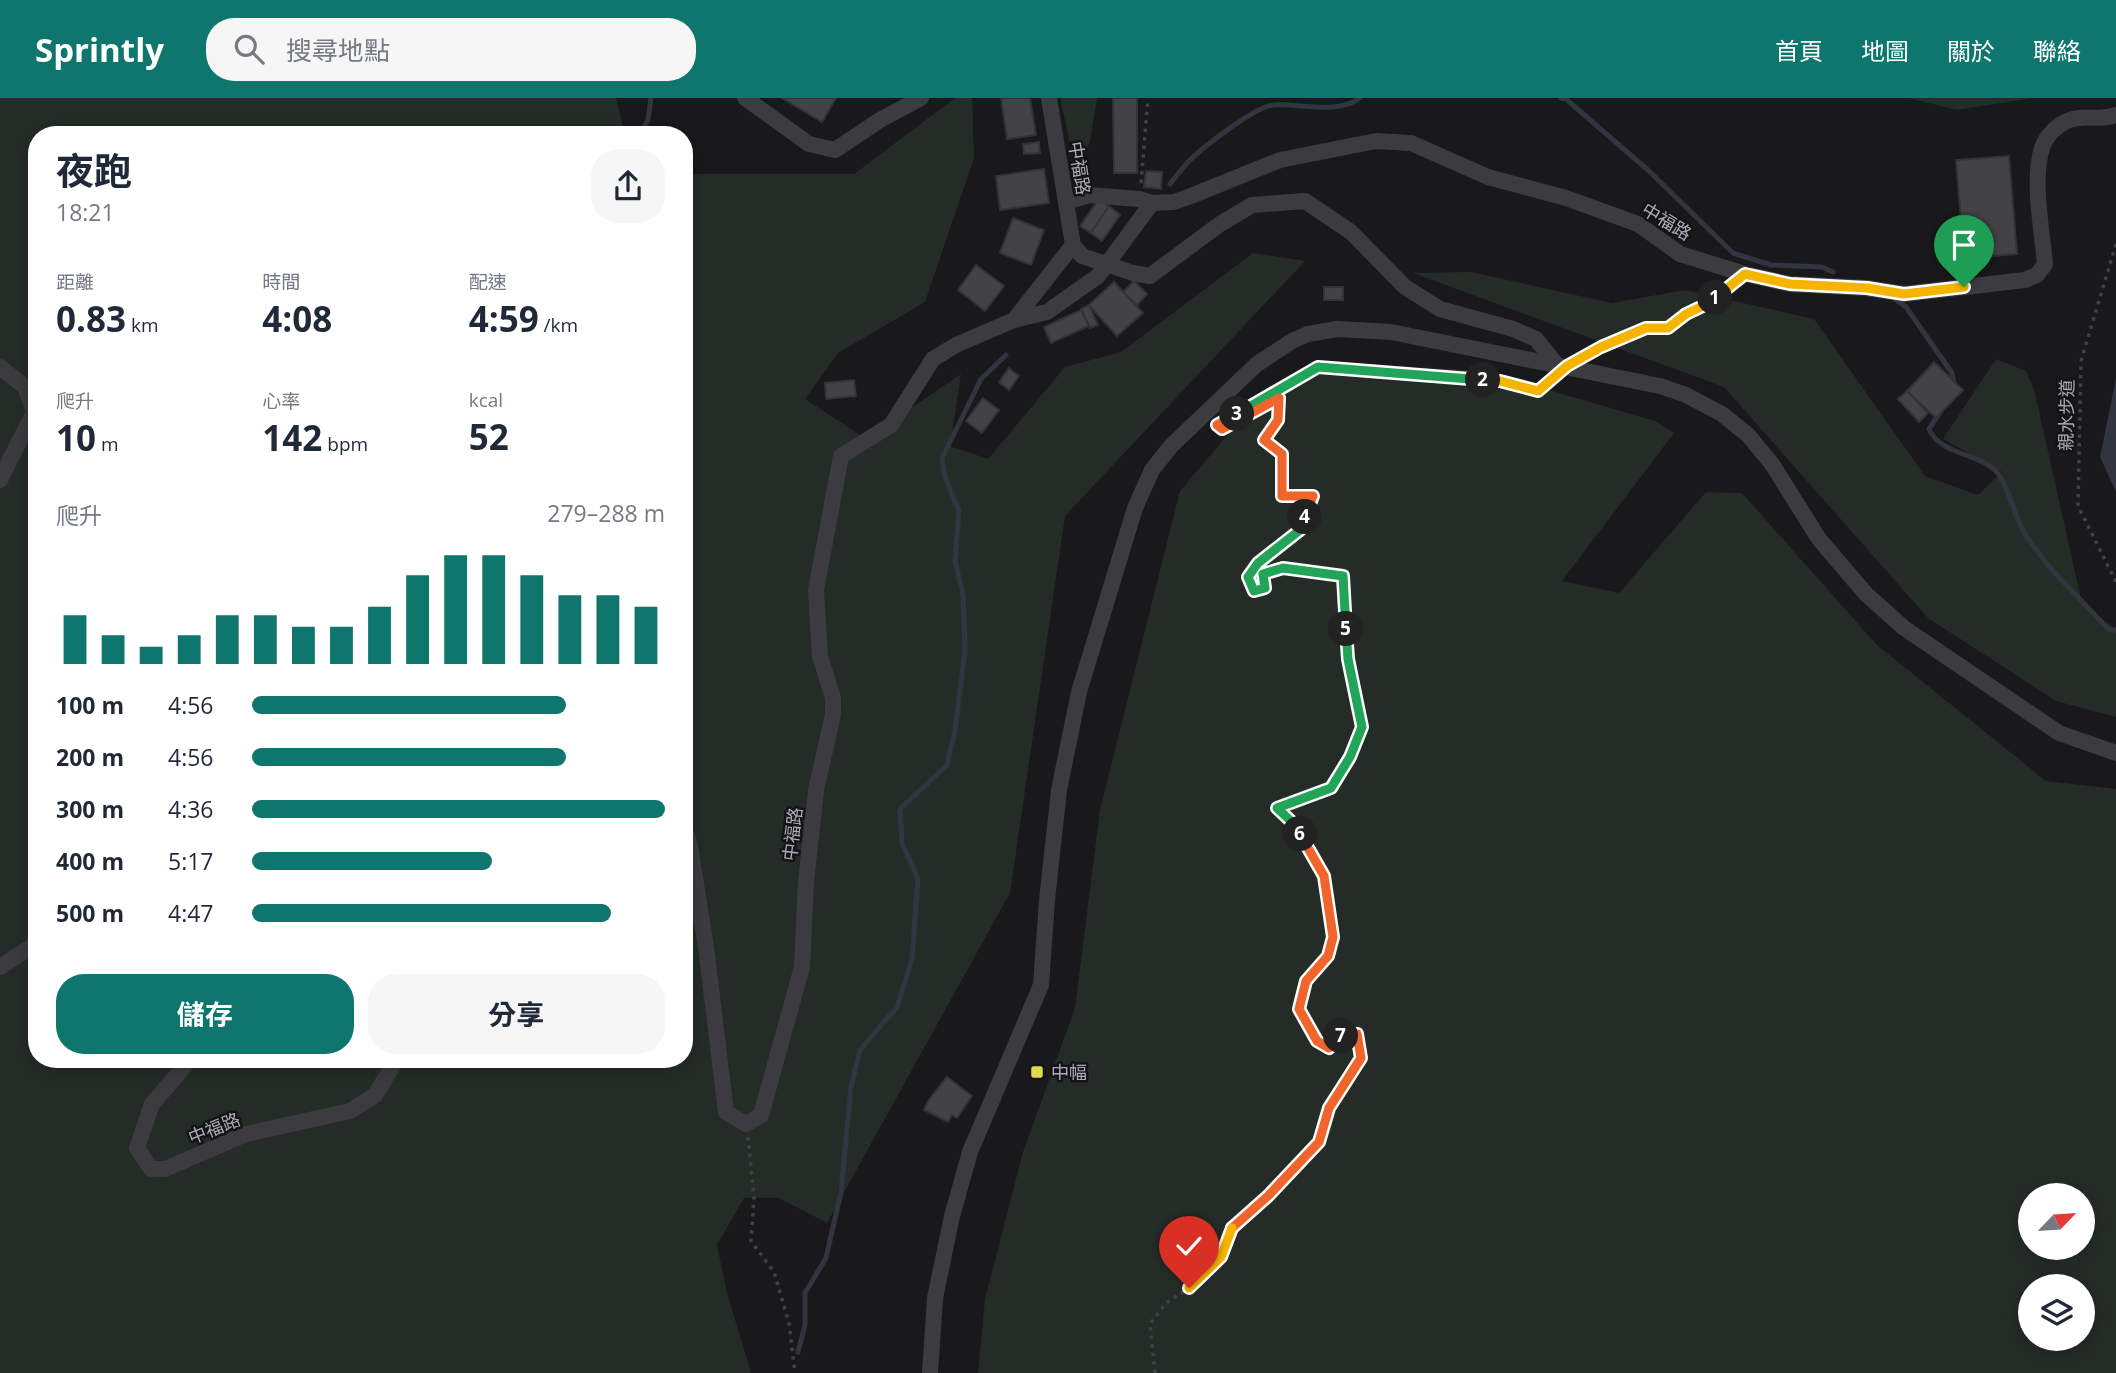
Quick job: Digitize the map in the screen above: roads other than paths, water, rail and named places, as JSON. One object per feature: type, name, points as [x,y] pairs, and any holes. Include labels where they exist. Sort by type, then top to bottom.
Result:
[{"type":"street","points":[[745,98],[809,144],[835,150],[880,120],[921,98]]},
{"type":"street","name":"中福路","points":[[1014,320],[1073,245],[1049,98]]},
{"type":"street","name":"中福路","points":[[693,865],[726,1112],[746,1124],[761,1115],[802,967],[806,882],[816,790],[833,715],[833,698],[820,656],[816,590],[841,456],[891,425],[933,359],[956,345],[1014,320],[1048,312],[1098,276],[1146,201],[1174,202],[1280,160],[1376,141],[1411,143],[1488,177],[1566,198],[1639,224],[1681,254],[1745,274],[1790,284],[1867,288],[1904,294],[2025,280],[2037,275],[2045,264],[2038,182],[2042,148],[2057,125],[2071,119],[2116,115]]},
{"type":"street","points":[[1066,202],[1089,195],[1146,201]]},
{"type":"street","points":[[1073,245],[1082,256],[1133,274],[1150,276],[1220,224],[1252,205],[1305,201],[1351,232],[1405,287],[1440,309],[1513,329],[1536,339],[1561,365]]},
{"type":"street","points":[[930,1373],[935,1298],[952,1216],[970,1152],[1041,985],[1059,790],[1079,692],[1135,508],[1152,470],[1171,446],[1257,364],[1292,341],[1308,334],[1337,329],[1391,331],[1660,386],[1686,395],[1723,414],[1748,435],[1772,464],[1819,539],[1866,594],[1904,628],[2059,733],[2116,753]]},
{"type":"street","points":[[0,367],[25,387],[28,395]]},
{"type":"street","points":[[0,480],[28,424]]},
{"type":"street","points":[[0,967],[28,949]]},
{"type":"street","name":"中福路","points":[[183,1068],[152,1104],[137,1148],[151,1169],[165,1169],[246,1134],[350,1111],[376,1095],[392,1068]]},
{"type":"waterway","points":[[645,126],[651,98]]},
{"type":"waterway","points":[[1170,184],[1205,147],[1265,107],[1341,106],[1360,98]]},
{"type":"waterway","points":[[1561,98],[1566,99],[1649,171],[1733,253],[1771,265],[1822,267],[1833,272]]},
{"type":"waterway","points":[[1892,297],[1906,307],[1952,373],[1955,388]]},
{"type":"waterway","points":[[798,1352],[805,1325],[805,1293],[826,1258],[841,1192],[851,1087],[860,1050],[897,1007],[912,959],[918,879],[902,843],[900,809],[947,765],[955,730],[965,651],[963,595],[955,561],[959,511],[945,477],[942,458],[981,379],[1006,355]]},
{"type":"waterway","points":[[1941,411],[1929,429],[1935,438],[1996,471],[2004,483],[2023,530],[2040,555],[2108,629],[2116,630]]},
{"type":"place","name":"中幅","points":[[1037,1072]]}]
